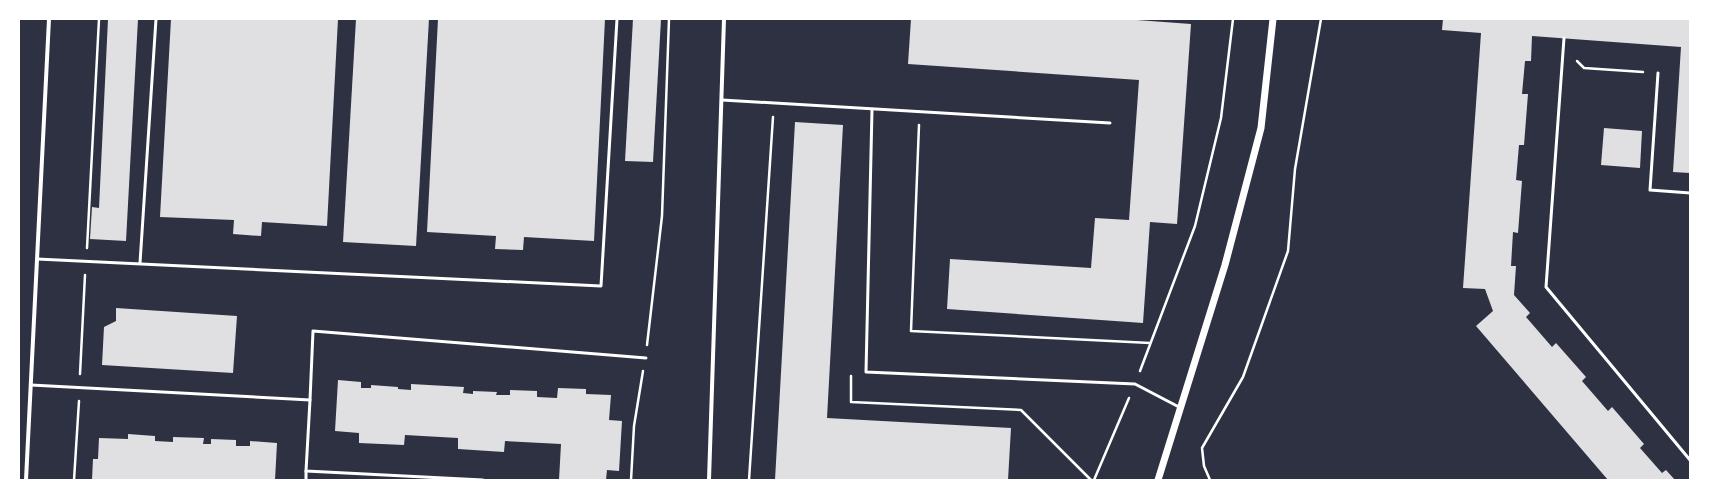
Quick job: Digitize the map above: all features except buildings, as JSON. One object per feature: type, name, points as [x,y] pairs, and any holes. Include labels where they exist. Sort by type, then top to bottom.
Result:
[{"type":"street","points":[[26,480],[49,19]]},
{"type":"street","points":[[709,480],[724,19]]},
{"type":"street","points":[[1158,480],[1225,265],[1261,128],[1273,19]]},
{"type":"lane","points":[[140,263],[156,19]]},
{"type":"lane","points":[[37,259],[601,286],[617,19]]},
{"type":"lane","points":[[1564,38],[1546,287],[1690,460]]},
{"type":"lane","points":[[1658,74],[1650,190],[1690,193]]},
{"type":"lane","points":[[722,100],[1110,123]]},
{"type":"lane","points":[[872,110],[866,372],[1135,384],[1181,408]]},
{"type":"lane","points":[[306,480],[313,331],[646,358]]},
{"type":"lane","points":[[31,385],[310,400]]},
{"type":"lane","points":[[306,471],[483,480]]},
{"type":"path","points":[[632,480],[634,426],[646,358],[662,216],[670,19]]},
{"type":"path","points":[[1094,480],[1135,384],[1195,226],[1221,118],[1233,19]]},
{"type":"path","points":[[1210,480],[1204,466],[1202,448],[1243,377],[1288,251],[1295,169],[1321,19]]},
{"type":"path","points":[[1564,49],[1584,68],[1658,74]]},
{"type":"path","points":[[749,480],[773,113]]},
{"type":"path","points":[[919,123],[911,331],[1150,343]]},
{"type":"path","points":[[852,371],[851,402],[1021,410],[1091,480]]}]
